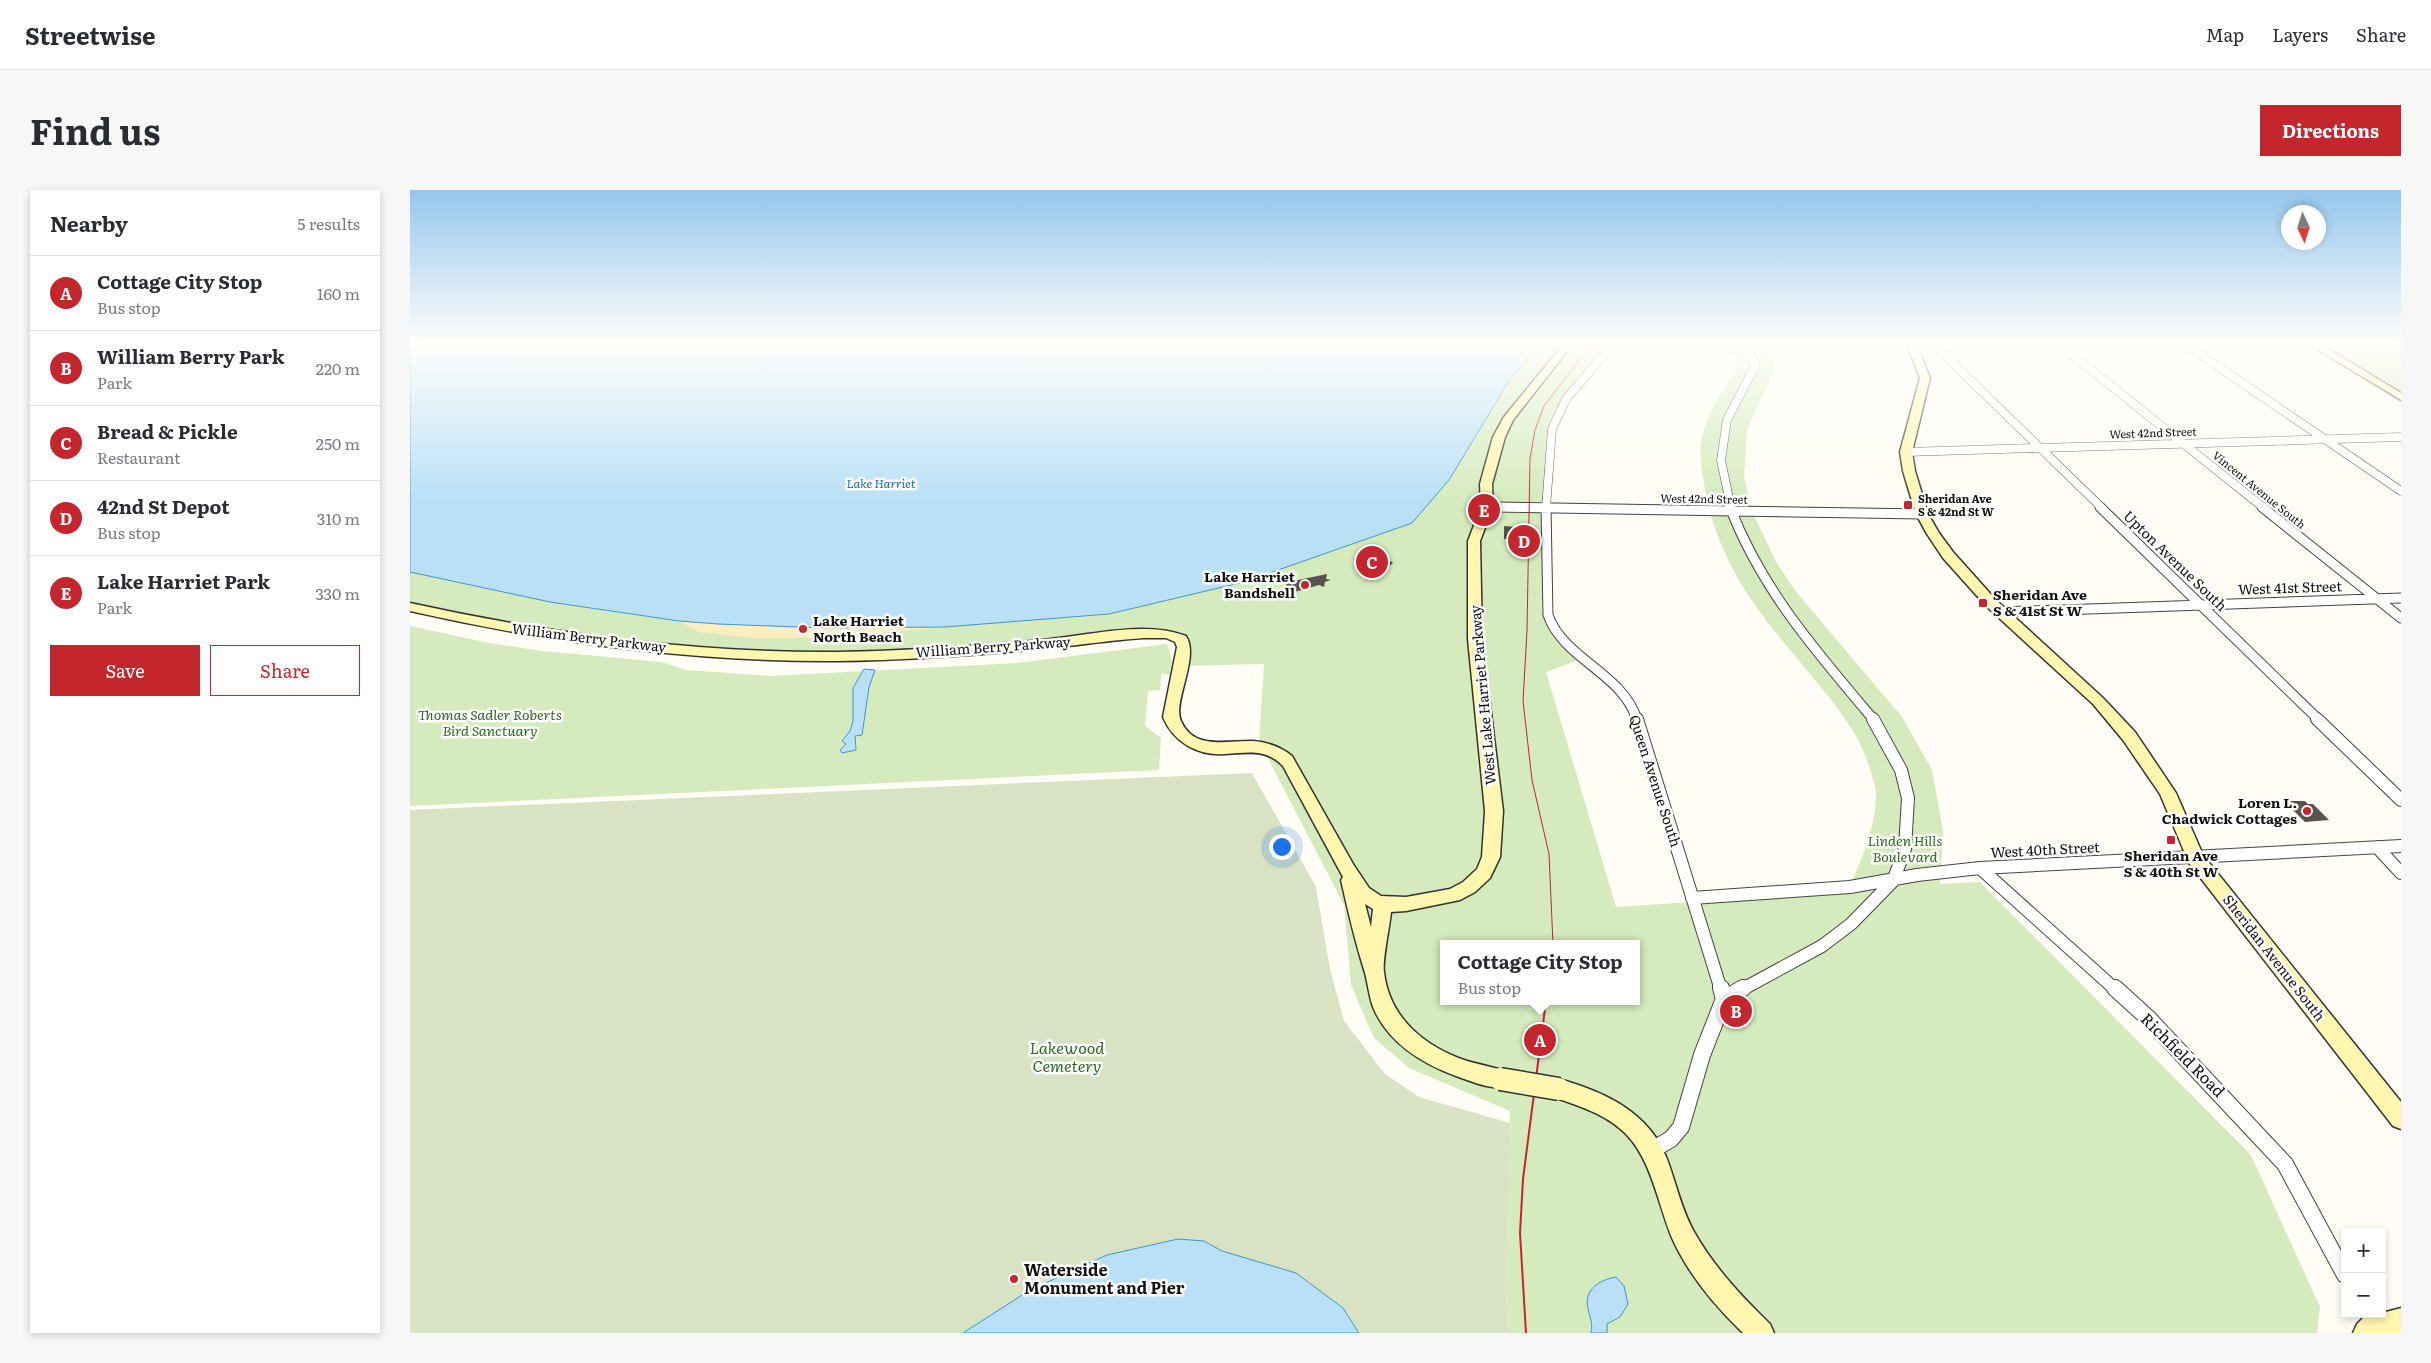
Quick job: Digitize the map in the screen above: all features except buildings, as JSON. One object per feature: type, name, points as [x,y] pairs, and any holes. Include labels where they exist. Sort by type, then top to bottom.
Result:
[{"type":"street","name":"West Lake Harriet Parkway","points":[[1383,905],[1423,902],[1454,894],[1469,887],[1484,873],[1491,856],[1494,811],[1475,639],[1473,550],[1476,534],[1486,507],[1486,484],[1499,437],[1508,419],[1527,395]]},
{"type":"street","name":"Queen Avenue South","points":[[1569,395],[1558,414],[1549,446],[1546,508],[1548,615],[1551,626],[1568,649],[1604,676],[1622,694],[1636,716],[1724,999]]},
{"type":"street","points":[[1652,1150],[1670,1139],[1681,1127],[1702,1055],[1724,999],[1822,946],[1851,924],[1893,881],[1903,860],[1908,824],[1908,798],[1900,770],[1875,721],[1768,587],[1748,554],[1730,511],[1724,478],[1724,438],[1727,420],[1740,395]]},
{"type":"street","name":"Sheridan Avenue South","points":[[1921,395],[1906,452],[1909,471],[1922,514],[1948,555],[2000,612],[2098,701],[2129,736],[2168,793],[2195,858],[2401,1119]]},
{"type":"street","name":"Upton Avenue South","points":[[1985,395],[2401,800]]},
{"type":"street","name":"Vincent Avenue South","points":[[2123,395],[2401,618]]},
{"type":"street","points":[[2261,395],[2401,491]]},
{"type":"street","name":"West 42nd Street","points":[[1906,452],[2401,437]]},
{"type":"street","name":"West 42nd Street","points":[[1486,507],[1922,514]]},
{"type":"street","name":"West 41st Street","points":[[2000,612],[2401,598]]},
{"type":"street","name":"William Berry Parkway","points":[[410,607],[465,620],[576,638],[687,650],[771,656],[835,657],[900,654],[1168,634],[1181,639],[1184,647],[1172,708],[1174,727],[1179,733],[1204,745],[1220,749],[1256,747],[1276,752],[1290,763],[1347,869],[1363,893],[1383,905],[1374,972]]},
{"type":"street","name":"West 40th Street","points":[[1692,898],[1850,887],[1893,881],[1917,874],[1980,868],[2401,846]]},
{"type":"street","points":[[2377,847],[2401,872]]},
{"type":"street","name":"Richfield Road","points":[[1980,868],[2149,1019],[2259,1134],[2285,1164],[2302,1192],[2344,1273]]},
{"type":"street","name":"William Berry Parkway","points":[[1347,869],[1365,943],[1385,1011],[1412,1041],[1430,1055],[1450,1064],[1500,1079],[1559,1089],[1591,1098],[1615,1110],[1633,1125],[1652,1150],[1684,1237],[1706,1275],[1741,1315],[1761,1333]]},
{"type":"street","points":[[2368,1325],[2401,1321]]},
{"type":"green space","name":"Linden Hills Boulevard","points":[[1500,395],[1569,395],[1552,429],[1548,615],[1582,659],[1546,672],[1616,907],[1853,891],[1850,887],[1864,853],[1874,818],[1875,806],[1876,792],[1864,752],[1839,710],[1767,621],[1735,574],[1712,520],[1705,489],[1700,457],[1702,437],[1708,418],[1720,395],[1762,395],[1747,431],[1744,477],[1752,511],[1776,562],[1797,593],[1902,717],[1932,770],[1943,831],[1940,884],[1980,882],[2251,1155],[2320,1307],[2317,1333],[1508,1333],[1506,1288],[1510,1111],[1409,1068],[1374,1038],[1351,985],[1344,905],[1259,741],[1264,664],[1180,666],[1183,652],[1174,635],[771,656],[576,637],[410,607],[410,572],[602,610],[718,624],[1027,620],[1109,614],[1244,582],[1301,560],[1449,480]]},
{"type":"green space","name":"Thomas Sadler Roberts Bird Sanctuary","points":[[410,626],[489,643],[542,651],[662,662],[686,670],[770,676],[1017,663],[1167,644],[1172,660],[1170,674],[1161,674],[1160,690],[1148,691],[1145,726],[1161,738],[1159,770],[410,806]]},
{"type":"green space","name":"Lakewood Cemetery","points":[[1252,773],[1316,887],[1330,969],[1344,1021],[1385,1074],[1419,1097],[1510,1123],[1506,1288],[1508,1333],[410,1333],[410,810]]},
{"type":"sand","name":"Lake Harriet North Beach","points":[[679,621],[793,627],[945,627],[829,638],[753,638],[699,632]]},
{"type":"water","name":"Lake Harriet","points":[[410,395],[1500,395],[1449,480],[1412,523],[1244,582],[1109,614],[945,627],[824,628],[718,624],[679,621],[550,602],[410,572]]},
{"type":"water","points":[[864,669],[875,670],[869,687],[862,735],[855,736],[856,750],[842,753],[840,750],[846,744],[842,741],[850,731],[853,721],[853,688]]},
{"type":"water","points":[[1178,1239],[1204,1241],[1222,1251],[1296,1273],[1343,1308],[1359,1333],[963,1333],[1030,1290],[1107,1255]]},
{"type":"water","points":[[1616,1277],[1624,1286],[1628,1304],[1620,1317],[1607,1324],[1607,1333],[1591,1333],[1587,1302],[1590,1291],[1604,1280]]},
{"type":"tram line","points":[[1552,395],[1544,406],[1535,430],[1530,459],[1527,631],[1523,701],[1532,780],[1549,854],[1553,940]]},
{"type":"tram line","points":[[1526,1333],[1520,1233],[1523,1179],[1545,1005]]},
{"type":"place","name":"Sheridan Ave S & 42nd St W","points":[[1908,505]]},
{"type":"place","name":"Lake Harriet Park","points":[[1484,510]]},
{"type":"place","name":"42nd St Depot","points":[[1524,541]]},
{"type":"place","name":"Bread & Pickle","points":[[1372,562]]},
{"type":"place","name":"Lake Harriet Bandshell","points":[[1305,585]]},
{"type":"place","name":"Sheridan Ave S & 41st St W","points":[[1983,603]]},
{"type":"place","name":"Lake Harriet North Beach","points":[[803,629]]},
{"type":"place","name":"Loren L. Chadwick Cottages","points":[[2307,811]]},
{"type":"place","name":"Sheridan Ave S & 40th St W","points":[[2171,840]]},
{"type":"place","name":"William Berry Park","points":[[1736,1011]]},
{"type":"place","name":"Cottage City Stop","points":[[1540,1040]]},
{"type":"place","name":"Waterside Monument and Pier","points":[[1014,1279]]}]
